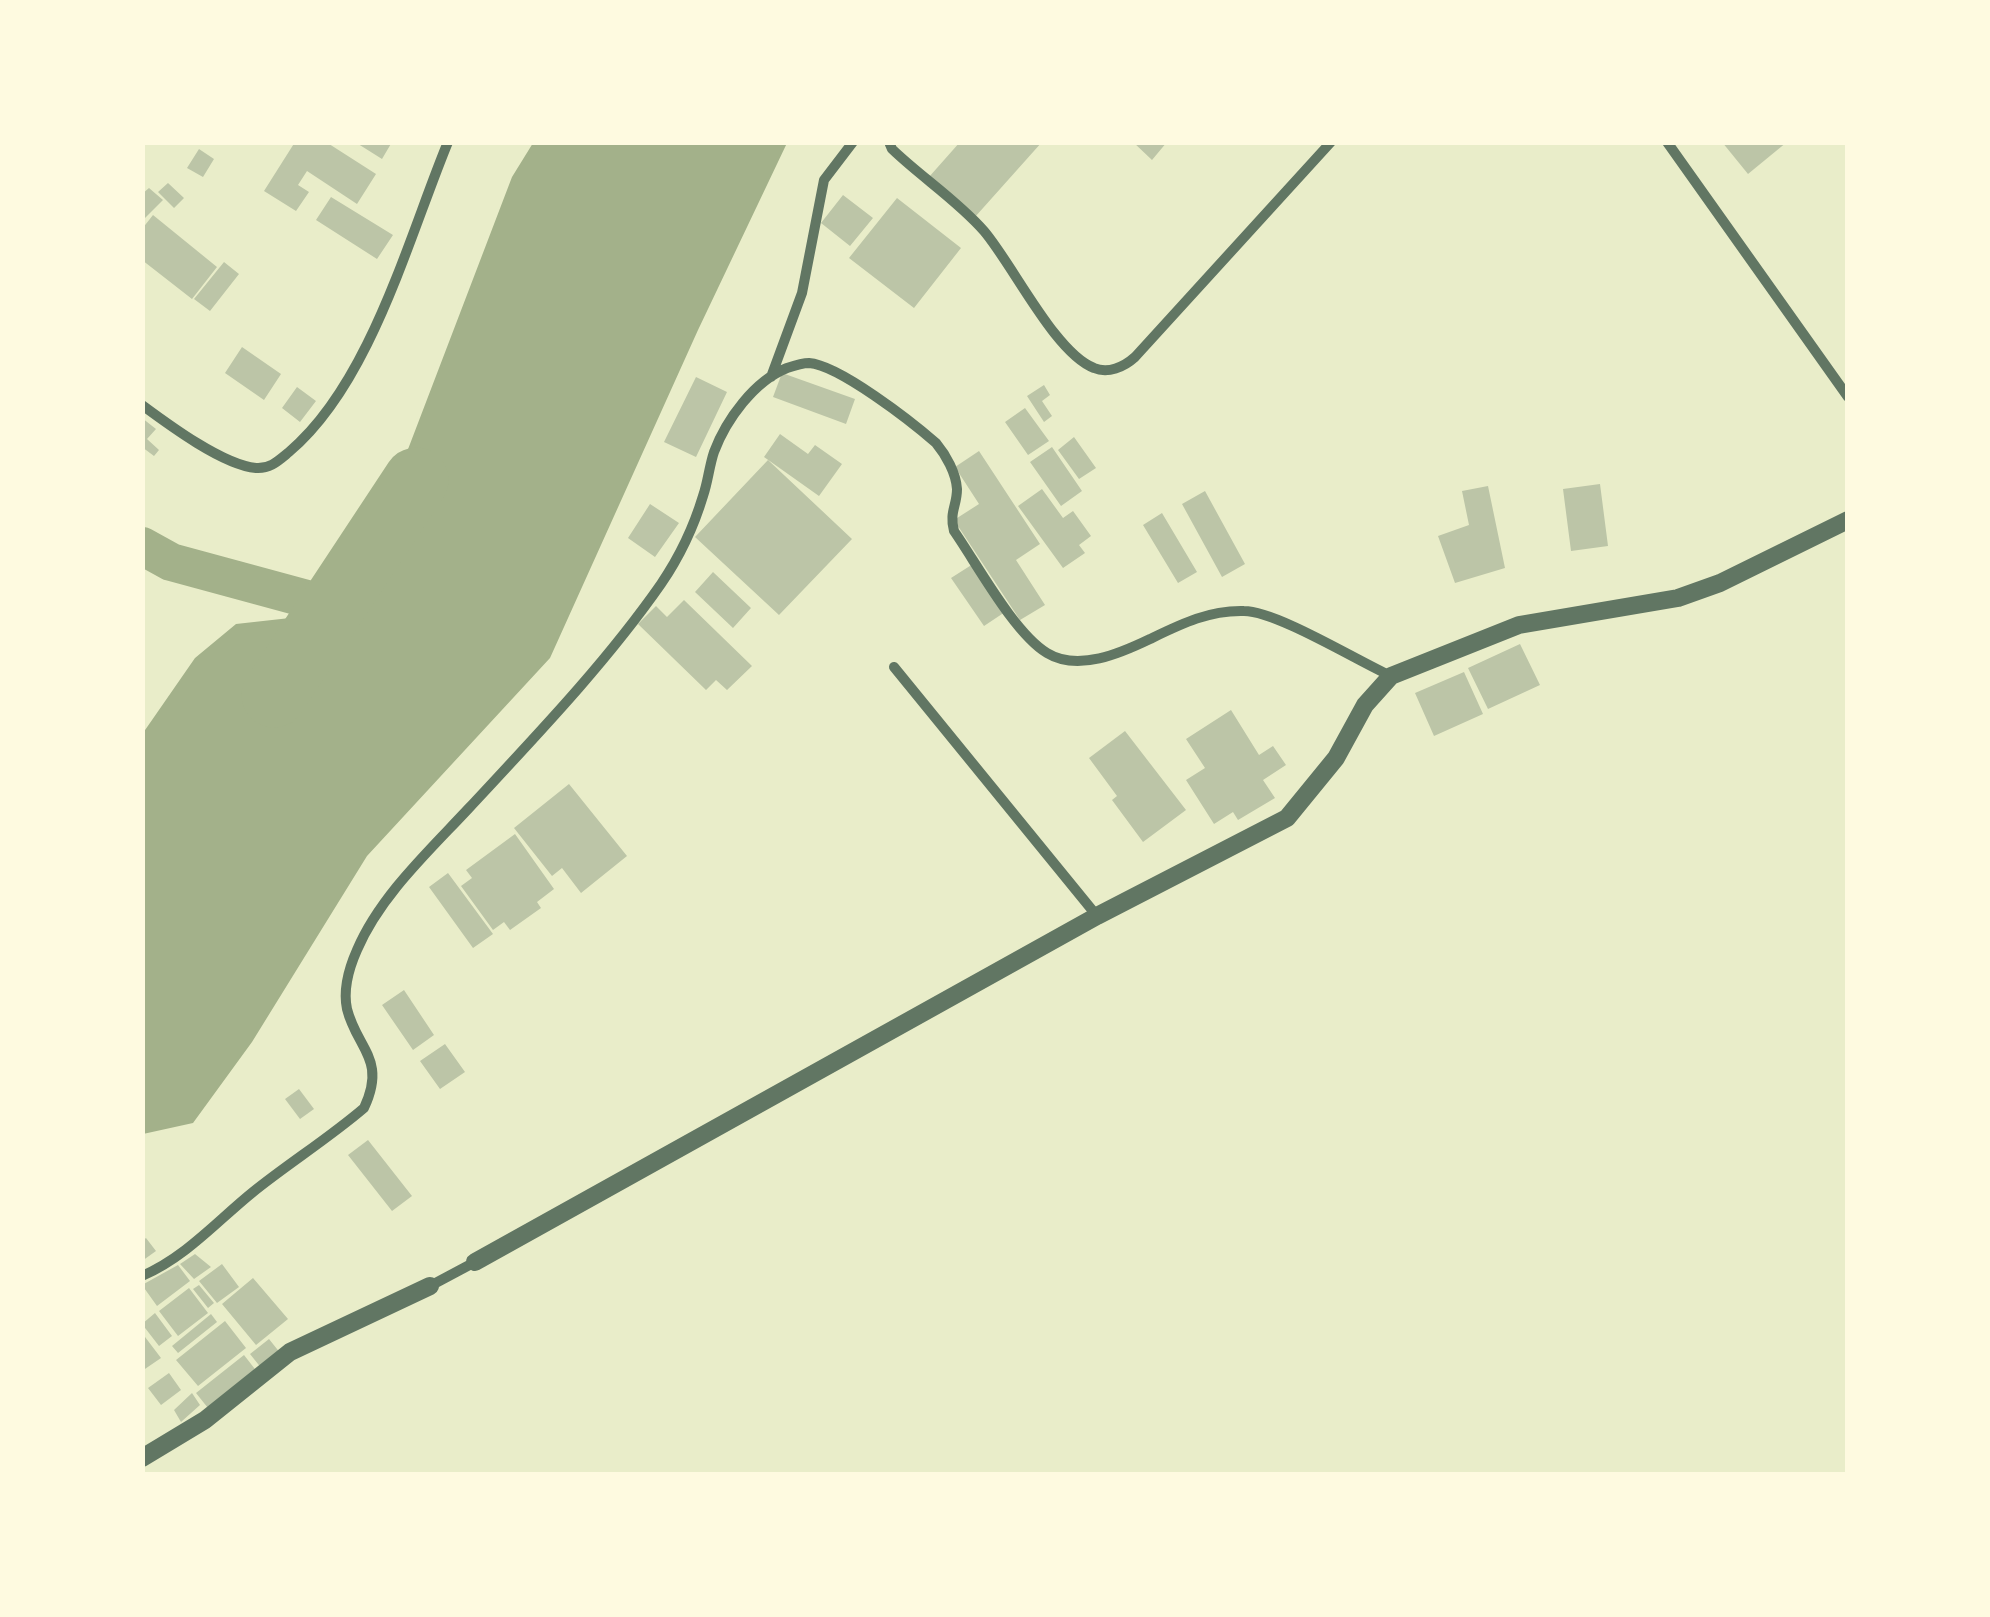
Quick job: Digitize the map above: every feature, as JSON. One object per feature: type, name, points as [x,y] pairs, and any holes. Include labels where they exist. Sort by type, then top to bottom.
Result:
[{"type":"street","points":[[142,406],[211,450],[254,468],[271,466],[290,451],[330,408],[379,317],[448,142]]},
{"type":"street","points":[[770,378],[802,294],[824,180],[853,142]]},
{"type":"street","points":[[889,142],[916,172],[983,230],[1062,342],[1078,360],[1097,370],[1116,369],[1136,357],[1331,142]]},
{"type":"street","points":[[1667,142],[1848,397]]},
{"type":"street","points":[[142,1276],[159,1269],[196,1242],[232,1208],[364,1108],[373,1086],[368,1053],[348,1013],[346,998],[349,972],[372,922],[431,849],[640,614],[681,548],[704,496],[715,449],[726,427],[746,400],[785,368],[811,363],[851,381],[936,443],[946,456],[957,489],[950,516],[954,531],[1008,612],[1049,655],[1077,660],[1107,657],[1211,612],[1249,610],[1286,623],[1391,676]]},
{"type":"street","points":[[142,1458],[206,1420],[290,1352],[313,1339],[475,1262],[1096,916],[1286,818],[1336,758],[1365,705],[1391,676],[1519,625],[1678,598],[1720,583],[1848,520]]},
{"type":"street","points":[[894,667],[1096,916]]},
{"type":"shaded area","points":[[533,143],[787,143],[550,658],[367,856],[252,1042],[193,1123],[143,1134],[143,733],[195,658],[236,624],[299,617],[342,622],[512,177]]},
{"type":"building","points":[[295,142],[326,142],[376,174],[357,204],[307,171],[298,185],[309,192],[296,211],[264,191]]},
{"type":"building","points":[[355,142],[392,142],[382,159]]},
{"type":"building","points":[[960,142],[1042,142],[975,217],[929,177]]},
{"type":"building","points":[[1133,142],[1167,142],[1152,160]]},
{"type":"building","points":[[1722,142],[1787,142],[1748,174]]},
{"type":"building","points":[[199,149],[214,159],[203,177],[187,168]]},
{"type":"building","points":[[168,183],[184,198],[174,208],[158,192]]},
{"type":"building","points":[[149,188],[163,200],[142,221],[142,194]]},
{"type":"building","points":[[843,195],[873,218],[850,246],[821,223]]},
{"type":"building","points":[[331,197],[393,235],[377,259],[316,220]]},
{"type":"building","points":[[897,198],[961,248],[914,308],[849,258]]},
{"type":"building","points":[[153,215],[217,267],[192,299],[142,260],[142,229]]},
{"type":"building","points":[[224,262],[239,274],[210,311],[194,299]]},
{"type":"building","points":[[242,347],[281,374],[264,400],[225,373]]},
{"type":"building","points":[[782,373],[855,399],[846,424],[773,397]]},
{"type":"building","points":[[696,377],[727,392],[696,457],[664,442]]},
{"type":"building","points":[[1044,385],[1050,395],[1042,401],[1052,416],[1044,422],[1027,396]]},
{"type":"building","points":[[297,387],[316,401],[300,422],[282,408]]},
{"type":"building","points":[[1025,408],[1049,441],[1028,455],[1005,422]]},
{"type":"building","points":[[142,418],[156,429],[147,439],[159,450],[154,456],[142,447]]},
{"type":"building","points":[[780,434],[808,454],[815,445],[842,464],[819,496],[764,457]]},
{"type":"building","points":[[1074,437],[1096,468],[1079,479],[1058,450]]},
{"type":"building","points":[[1052,447],[1082,491],[1061,506],[1030,462]]},
{"type":"building","points":[[979,451],[1040,544],[1016,560],[1045,605],[1020,620],[954,520],[979,504],[955,467]]},
{"type":"building","points":[[768,460],[852,539],[779,615],[695,537]]},
{"type":"building","points":[[1600,484],[1608,546],[1571,551],[1563,489]]},
{"type":"building","points":[[1488,486],[1505,568],[1455,583],[1438,536],[1469,525],[1462,491]]},
{"type":"building","points":[[1042,489],[1063,518],[1073,511],[1091,536],[1079,545],[1085,553],[1063,568],[1018,506]]},
{"type":"building","points":[[1205,491],[1245,564],[1222,577],[1182,504]]},
{"type":"building","points":[[650,504],[679,523],[655,557],[628,538]]},
{"type":"building","points":[[1162,513],[1197,572],[1178,583],[1143,525]]},
{"type":"building","points":[[973,564],[1005,612],[984,626],[951,578]]},
{"type":"building","points":[[713,572],[751,608],[733,628],[695,592]]},
{"type":"building","points":[[684,600],[752,666],[727,690],[716,680],[706,690],[638,624],[656,606],[667,617]]},
{"type":"building","points":[[1520,644],[1540,685],[1488,709],[1468,668]]},
{"type":"building","points":[[1464,672],[1483,714],[1434,736],[1415,693]]},
{"type":"building","points":[[1231,710],[1259,755],[1273,746],[1286,765],[1263,780],[1275,798],[1238,820],[1233,812],[1214,824],[1186,780],[1205,768],[1186,739]]},
{"type":"building","points":[[1125,731],[1186,810],[1143,842],[1112,800],[1117,796],[1089,758]]},
{"type":"building","points":[[569,784],[627,856],[581,893],[562,868],[552,876],[514,828]]},
{"type":"building","points":[[515,834],[554,889],[537,902],[541,908],[510,930],[504,922],[493,930],[461,886],[472,878],[466,870]]},
{"type":"building","points":[[448,873],[493,934],[473,948],[429,887]]},
{"type":"building","points":[[404,990],[434,1035],[413,1050],[382,1005]]},
{"type":"building","points":[[445,1044],[465,1072],[440,1089],[420,1061]]},
{"type":"building","points":[[299,1089],[314,1109],[300,1119],[285,1099]]},
{"type":"building","points":[[368,1140],[412,1196],[392,1211],[348,1155]]},
{"type":"building","points":[[146,1238],[156,1251],[142,1261],[142,1241]]},
{"type":"building","points":[[195,1254],[211,1267],[194,1279],[180,1264]]},
{"type":"building","points":[[222,1264],[239,1287],[217,1303],[199,1281]]},
{"type":"building","points":[[178,1265],[190,1281],[157,1306],[142,1285]]},
{"type":"building","points":[[253,1278],[288,1319],[256,1345],[222,1304]]},
{"type":"building","points":[[199,1285],[214,1303],[208,1308],[193,1289]]},
{"type":"building","points":[[189,1288],[208,1313],[178,1336],[159,1311]]},
{"type":"building","points":[[155,1313],[172,1336],[159,1346],[142,1324]]},
{"type":"building","points":[[211,1314],[217,1322],[178,1353],[172,1346]]},
{"type":"building","points":[[225,1321],[246,1348],[198,1386],[176,1360]]},
{"type":"building","points":[[142,1333],[161,1358],[142,1371]]},
{"type":"building","points":[[269,1339],[281,1354],[262,1369],[250,1354]]},
{"type":"building","points":[[244,1355],[258,1373],[208,1408],[196,1393]]},
{"type":"building","points":[[169,1373],[181,1390],[161,1405],[148,1388]]},
{"type":"building","points":[[192,1393],[200,1405],[181,1422],[174,1410]]},
{"type":"waterway","points":[[274,695],[416,480]]},
{"type":"waterway","points":[[142,546],[171,562],[333,606]]}]
